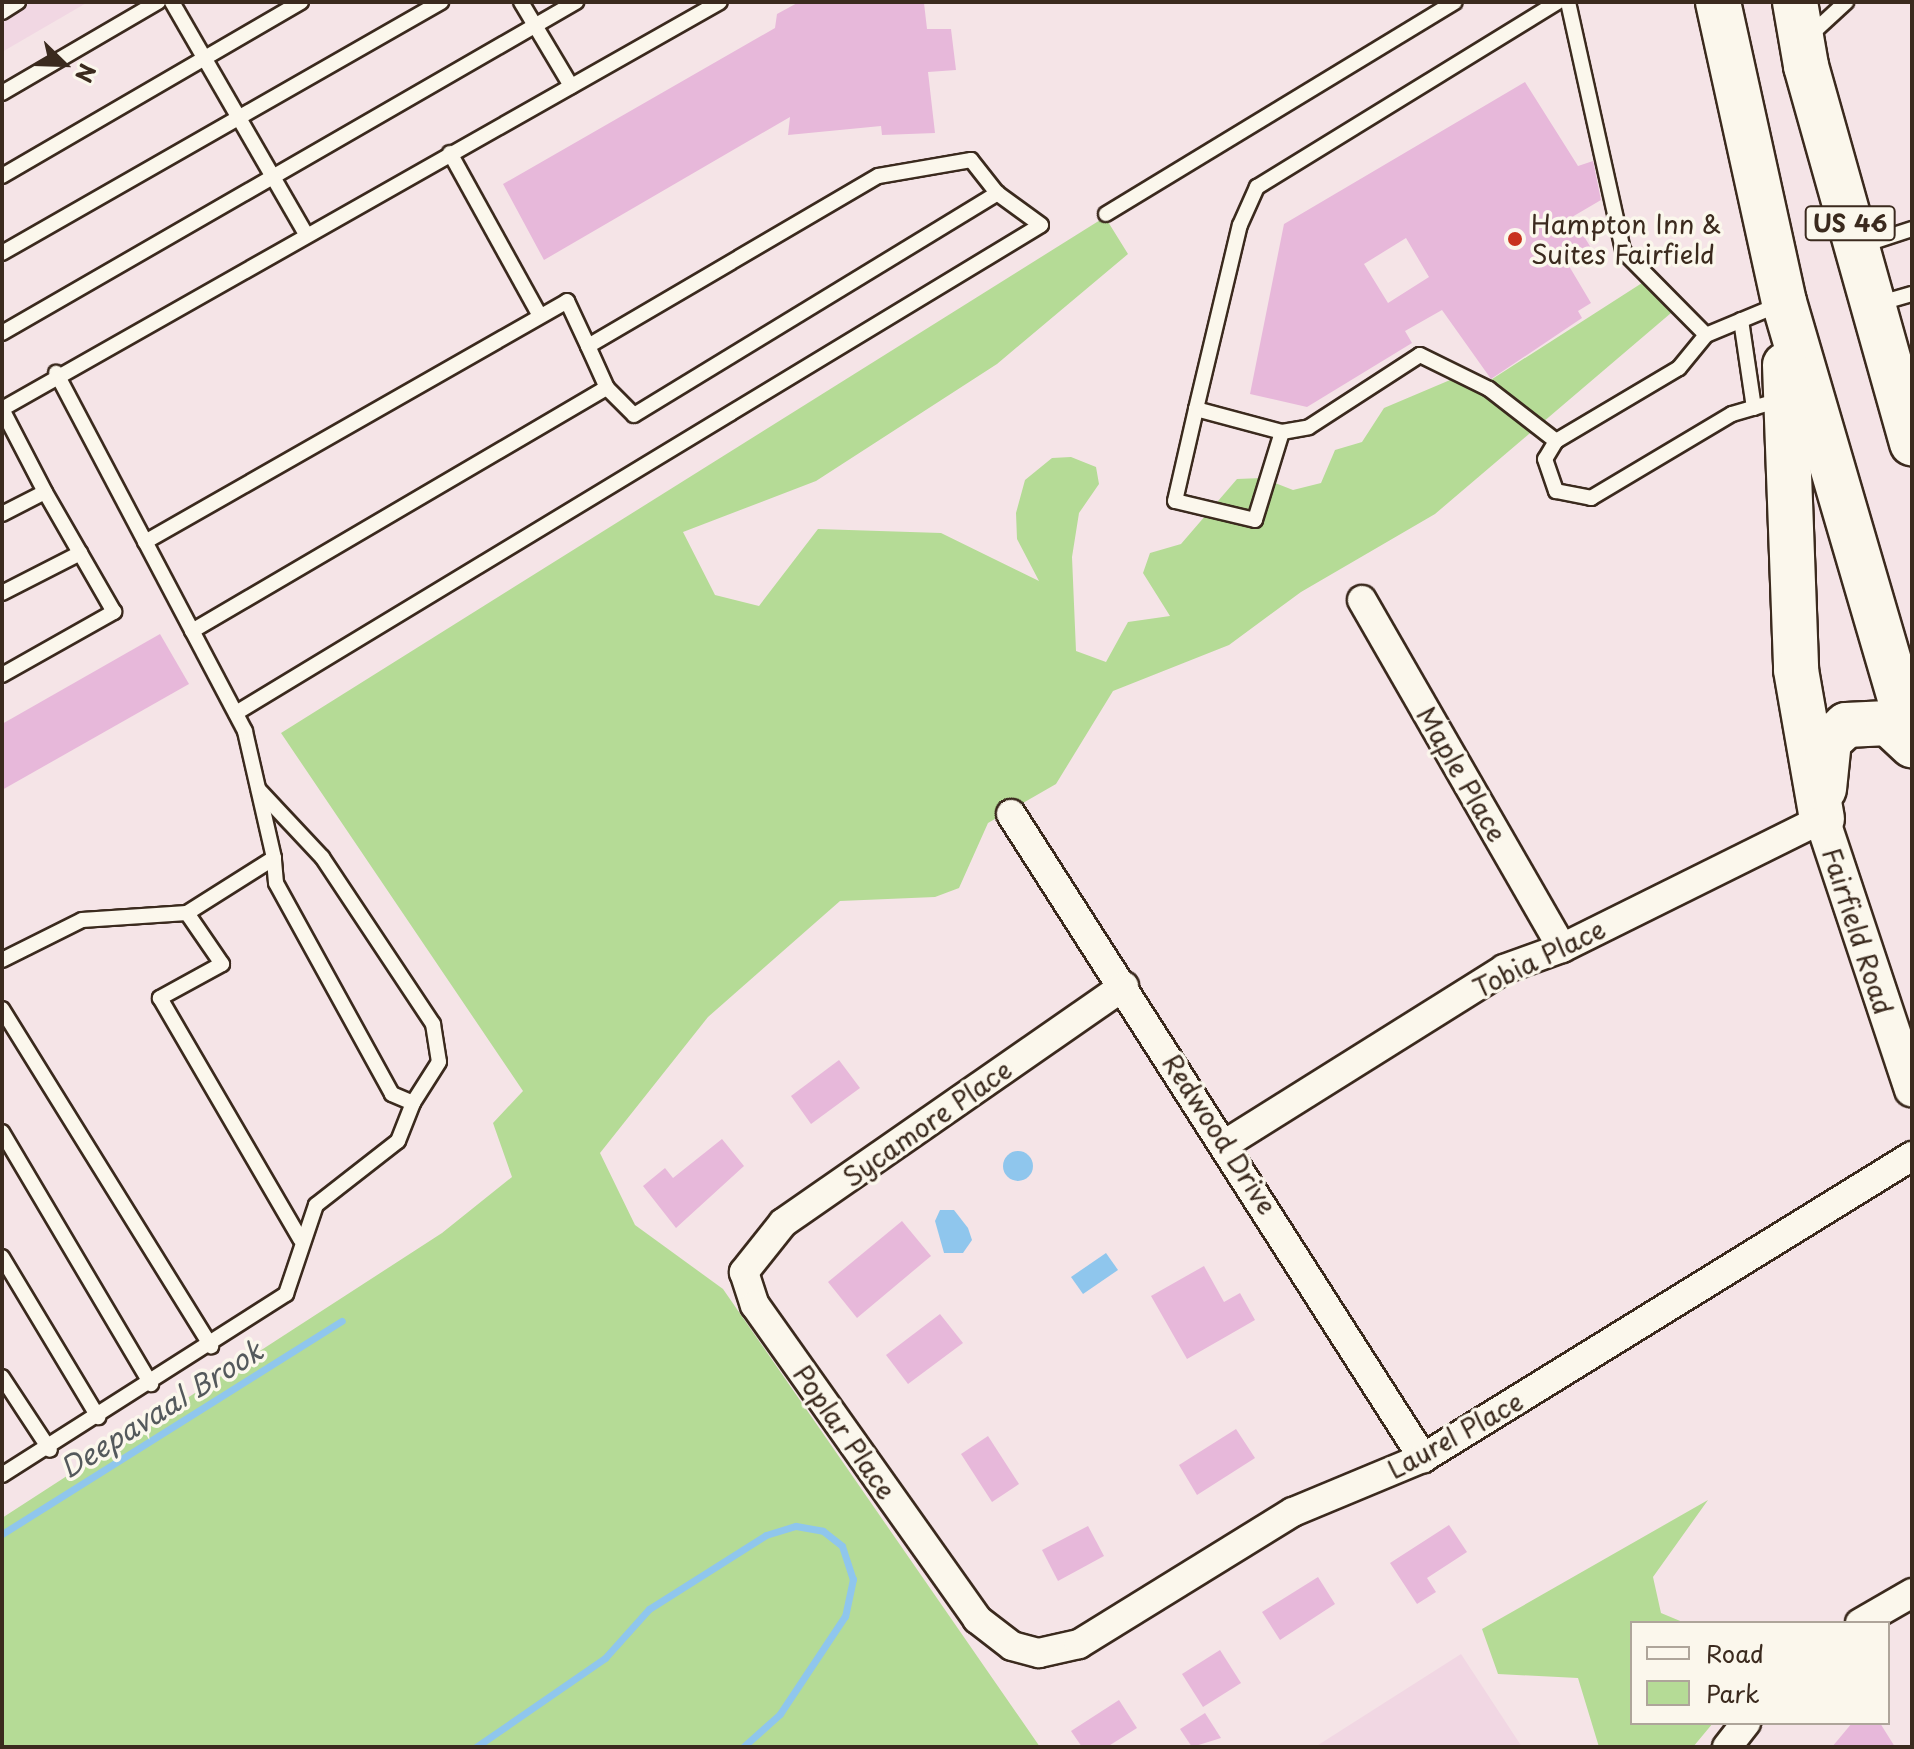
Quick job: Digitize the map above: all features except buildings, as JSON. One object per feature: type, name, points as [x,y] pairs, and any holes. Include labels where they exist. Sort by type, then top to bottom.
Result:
[{"type":"highway","name":"US 46","points":[[1718,2],[1784,302],[1912,742]]},
{"type":"highway","name":"US 46","points":[[1799,23],[1857,247],[1893,299],[1912,443]]},
{"type":"highway","points":[[1784,302],[1769,403],[1796,670],[1822,819]]},
{"type":"highway","points":[[1822,819],[1829,741],[1846,725],[1888,723],[1912,742]]},
{"type":"street","name":"Maple Place","points":[[1362,600],[1562,948]]},
{"type":"street","name":"Redwood Drive","points":[[1011,814],[1227,1143],[1423,1458]]},
{"type":"street","name":"Tobia Place","points":[[1227,1143],[1504,969],[1562,948],[1822,819]]},
{"type":"street","name":"Fairfield Road","points":[[1822,819],[1912,1089]]},
{"type":"street","name":"Sycamore Place","points":[[744,1272],[783,1223],[1124,986]]},
{"type":"street","name":"Laurel Place","points":[[955,1587],[977,1619],[1012,1646],[1039,1653],[1079,1644],[1293,1512],[1423,1458],[1912,1156]]},
{"type":"street","name":"Poplar Place","points":[[744,1272],[755,1305],[955,1587]]},
{"type":"street","points":[[1863,1621],[1912,1593]]},
{"type":"street","points":[[1727,1747],[1744,1725]]},
{"type":"lane","points":[[2,12],[18,2]]},
{"type":"lane","points":[[2,93],[158,2]]},
{"type":"lane","points":[[172,2],[306,234]]},
{"type":"lane","points":[[2,176],[301,2]]},
{"type":"lane","points":[[2,253],[441,2]]},
{"type":"lane","points":[[521,2],[571,86]]},
{"type":"lane","points":[[2,333],[576,2]]},
{"type":"lane","points":[[2,675],[114,612],[45,492],[2,409],[56,373],[720,2]]},
{"type":"lane","points":[[1106,214],[1455,2]]},
{"type":"lane","points":[[1282,432],[1255,520],[1175,501],[1240,225],[1257,187],[1558,2]]},
{"type":"lane","points":[[1568,2],[1623,251],[1706,335]]},
{"type":"lane","points":[[1799,23],[1846,2]]},
{"type":"lane","points":[[450,153],[540,316]]},
{"type":"lane","points":[[236,713],[1041,225],[997,193],[971,160],[878,176],[588,346]]},
{"type":"lane","points":[[145,542],[567,301],[607,388],[634,415],[997,193]]},
{"type":"lane","points":[[1857,247],[1912,229]]},
{"type":"lane","points":[[1741,320],[1769,403],[1591,498],[1556,491],[1545,459],[1556,441],[1679,368],[1706,335],[1741,320],[1784,302]]},
{"type":"lane","points":[[1196,409],[1282,432],[1309,427],[1420,355],[1489,389],[1556,441]]},
{"type":"lane","points":[[56,373],[236,713],[259,790],[274,858],[276,883],[392,1094],[413,1103]]},
{"type":"lane","points":[[192,631],[607,388]]},
{"type":"lane","points":[[2,514],[45,492]]},
{"type":"lane","points":[[2,593],[80,553]]},
{"type":"lane","points":[[2,1475],[50,1450],[286,1294],[300,1239],[316,1205],[398,1141],[413,1103],[439,1062],[433,1024],[322,857],[259,790]]},
{"type":"lane","points":[[2,960],[82,920],[187,913],[274,858]]},
{"type":"lane","points":[[187,913],[222,964],[160,998],[300,1239]]},
{"type":"lane","points":[[2,1009],[211,1346]]},
{"type":"lane","points":[[2,1132],[151,1384]]},
{"type":"lane","points":[[2,1257],[98,1417]]},
{"type":"lane","points":[[2,1377],[50,1450]]},
{"type":"shaded area","points":[[2,2],[88,2],[2,52]]},
{"type":"shaded area","points":[[1461,1654],[1522,1747],[1315,1747]]},
{"type":"green space","points":[[1105,217],[1128,254],[997,364],[816,481],[683,532],[715,595],[759,606],[818,529],[941,533],[1039,581],[1017,539],[1016,513],[1025,480],[1052,458],[1071,457],[1096,467],[1099,484],[1079,513],[1072,557],[1076,651],[1106,662],[1128,622],[1170,616],[1143,573],[1150,553],[1181,544],[1237,479],[1262,478],[1293,490],[1321,483],[1335,450],[1362,442],[1384,408],[1469,372],[1486,383],[1642,283],[1671,313],[1435,514],[1301,592],[1229,645],[1113,691],[1056,784],[988,823],[959,888],[935,897],[840,901],[708,1017],[600,1153],[635,1225],[723,1289],[1040,1747],[2,1747],[2,1518],[442,1233],[512,1177],[493,1123],[523,1091],[281,733]]},
{"type":"green space","points":[[1708,1500],[1653,1577],[1661,1613],[1680,1621],[1630,1621],[1630,1725],[1711,1725],[1693,1747],[1599,1747],[1578,1678],[1498,1674],[1482,1629]]},
{"type":"water","points":[[1018,1151],[1029,1155],[1033,1166],[1029,1177],[1018,1181],[1007,1177],[1003,1166],[1007,1155]]},
{"type":"water","points":[[940,1210],[954,1210],[968,1228],[972,1240],[963,1253],[944,1253],[935,1221]]},
{"type":"water","points":[[1106,1253],[1118,1270],[1083,1294],[1071,1277]]},
{"type":"waterway","name":"Deepavaal Brook","points":[[2,1534],[342,1321]]},
{"type":"waterway","points":[[476,1747],[605,1658],[649,1609],[766,1535],[796,1526],[823,1531],[842,1546],[853,1579],[845,1616],[780,1714],[743,1747]]},
{"type":"place","name":"Hampton Inn & Suites Fairfield","points":[[1515,239]]}]
